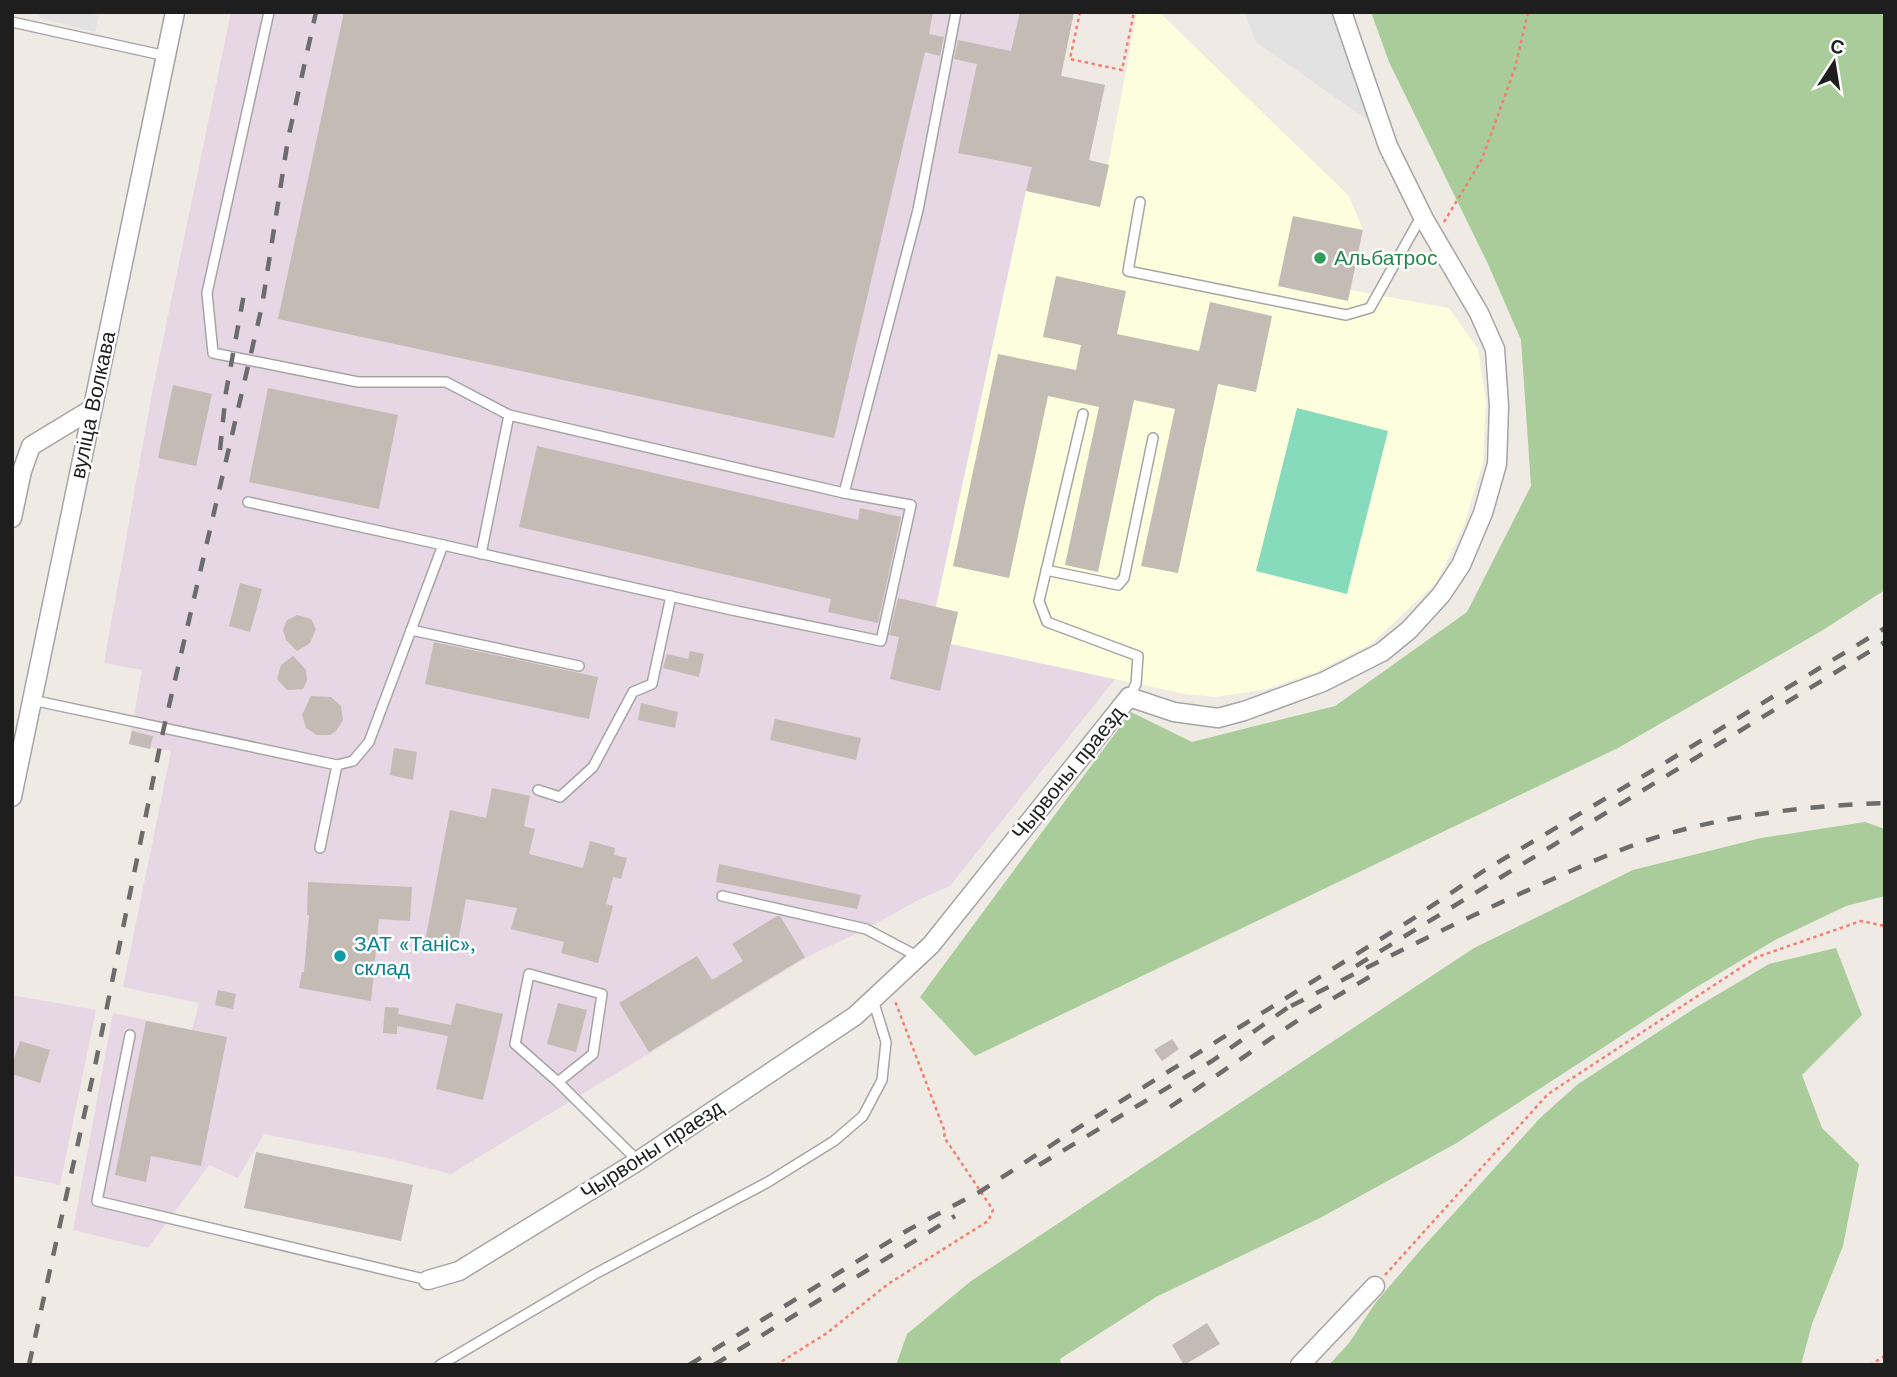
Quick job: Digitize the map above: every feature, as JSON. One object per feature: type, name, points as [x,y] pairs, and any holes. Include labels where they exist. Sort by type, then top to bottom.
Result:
[{"type":"street","name":"вуліца Волкава","points":[[12,797],[175,12]]},
{"type":"street","name":"Чырвоны праезд","points":[[428,1280],[459,1271],[638,1161],[855,1016],[931,945],[1129,697],[1174,712],[1203,718],[1217,718],[1244,711],[1323,682],[1382,652],[1409,630],[1441,595],[1461,565],[1483,513],[1497,464],[1499,406],[1495,349],[1479,313],[1422,215],[1388,146],[1342,12]]},
{"type":"street","points":[[12,518],[22,471],[32,446],[92,409]]},
{"type":"street","points":[[1300,1365],[1375,1286]]},
{"type":"lane","points":[[248,502],[881,641],[911,505],[844,493],[509,415],[446,382],[358,382],[213,353],[206,293],[269,12]]},
{"type":"lane","points":[[844,493],[918,210],[956,12]]},
{"type":"lane","points":[[12,22],[166,56]]},
{"type":"lane","points":[[1140,202],[1128,271],[1346,315],[1370,308],[1422,215]]},
{"type":"lane","points":[[1083,414],[1039,601],[1047,622],[1138,656],[1136,684],[1129,697]]},
{"type":"lane","points":[[481,554],[509,415]]},
{"type":"lane","points":[[1046,570],[1118,585],[1124,578],[1153,438]]},
{"type":"lane","points":[[32,700],[337,765],[353,761],[369,743],[443,545]]},
{"type":"lane","points":[[538,790],[560,797],[593,767],[632,692],[652,684],[670,596]]},
{"type":"lane","points":[[411,630],[579,666]]},
{"type":"lane","points":[[320,848],[337,765]]},
{"type":"lane","points":[[722,896],[866,929],[919,957]]},
{"type":"lane","points":[[558,1082],[593,1054],[603,994],[529,974],[515,1044],[558,1082],[638,1161]]},
{"type":"lane","points":[[440,1365],[593,1275],[768,1182],[834,1141],[863,1116],[882,1080],[886,1042],[873,1000]]},
{"type":"lane","points":[[130,1035],[97,1200],[428,1280]]},
{"type":"path","points":[[1080,12],[1070,59],[1122,70],[1134,12]]},
{"type":"path","points":[[1435,236],[1482,159],[1515,68],[1528,12]]},
{"type":"path","points":[[1375,1286],[1548,1094],[1757,957],[1861,921],[1885,926]]},
{"type":"path","points":[[776,1365],[827,1333],[888,1284],[988,1221],[993,1210],[944,1138],[889,985]]},
{"type":"path","points":[[1870,1365],[1885,1356]]},
{"type":"shaded area","points":[[40,12],[86,12],[99,16],[95,32],[38,18]]},
{"type":"shaded area","points":[[231,12],[1074,12],[1064,60],[1048,73],[1105,85],[1089,160],[1109,165],[1100,207],[1026,191],[936,607],[958,612],[951,644],[1115,679],[950,886],[811,955],[451,1174],[387,1158],[264,1134],[238,1178],[209,1165],[148,1248],[73,1230],[113,1013],[192,1030],[199,1003],[123,987],[171,751],[129,744],[142,670],[104,663],[152,393]]},
{"type":"shaded area","points":[[1137,12],[1159,12],[1349,196],[1363,230],[1350,290],[1449,308],[1478,349],[1486,402],[1483,462],[1464,526],[1437,582],[1371,644],[1316,672],[1267,689],[1216,697],[1185,694],[951,644],[958,612],[936,607],[1026,191],[1100,207]]},
{"type":"shaded area","points":[[1244,12],[1342,12],[1382,130],[1256,42]]},
{"type":"shaded area","points":[[12,995],[96,1010],[60,1185],[12,1175]]},
{"type":"green space","points":[[1371,12],[1885,12],[1885,590],[1823,630],[1618,748],[975,1056],[920,997],[1131,712],[1192,742],[1335,706],[1467,612],[1531,486],[1521,340],[1488,264],[1389,62]]},
{"type":"green space","points":[[1297,408],[1388,431],[1347,594],[1256,571]]},
{"type":"green space","points":[[1865,822],[1885,829],[1885,896],[1846,906],[1775,940],[1690,991],[1455,1144],[1320,1218],[1156,1297],[1060,1359],[1061,1365],[896,1365],[907,1334],[971,1281],[1474,948],[1633,870],[1761,838]]},
{"type":"green space","points":[[1836,948],[1862,1015],[1802,1075],[1822,1128],[1859,1164],[1843,1246],[1812,1324],[1801,1365],[1329,1365],[1349,1343],[1376,1302],[1424,1246],[1540,1118],[1578,1084],[1695,1008],[1769,964]]},
{"type":"building","points":[[344,12],[933,12],[929,34],[944,37],[940,56],[925,52],[834,438],[278,319]]},
{"type":"building","points":[[1020,12],[1074,12],[1061,76],[1105,85],[1089,160],[1109,165],[1100,207],[1026,191],[1032,167],[958,153],[977,64],[954,59],[958,40],[1011,51]]},
{"type":"building","name":"Альбатрос","points":[[1293,216],[1363,230],[1348,301],[1278,286]]},
{"type":"building","points":[[1056,276],[1126,291],[1117,334],[1199,351],[1210,302],[1272,316],[1256,392],[1218,384],[1178,573],[1141,566],[1175,409],[1134,400],[1098,572],[1065,565],[1099,407],[1048,396],[1009,578],[953,566],[998,354],[1076,370],[1081,345],[1043,337]]},
{"type":"building","points":[[173,385],[212,394],[196,466],[158,458]]},
{"type":"building","points":[[268,388],[398,415],[379,509],[249,482]]},
{"type":"building","points":[[537,446],[858,520],[860,508],[901,517],[878,623],[828,612],[831,599],[519,527]]},
{"type":"building","points":[[240,583],[262,589],[250,632],[229,626]]},
{"type":"building","points":[[898,598],[958,612],[940,691],[890,679],[899,637],[889,635]]},
{"type":"building","points":[[297,615],[311,619],[316,629],[310,643],[297,651],[286,640],[283,630],[287,620]]},
{"type":"building","points":[[434,642],[598,677],[589,719],[425,684]]},
{"type":"building","points":[[690,651],[704,654],[699,677],[663,668],[667,654],[688,659]]},
{"type":"building","points":[[293,656],[306,670],[307,680],[303,689],[287,690],[277,679],[281,665]]},
{"type":"building","points":[[311,696],[331,697],[341,706],[343,720],[330,735],[317,735],[306,728],[302,715]]},
{"type":"building","points":[[641,703],[678,712],[675,728],[638,720]]},
{"type":"building","points":[[775,719],[861,738],[856,760],[770,740]]},
{"type":"building","points":[[132,731],[153,736],[150,749],[129,744]]},
{"type":"building","points":[[394,748],[417,752],[413,780],[390,775]]},
{"type":"building","points":[[492,788],[530,796],[524,826],[535,829],[529,854],[583,868],[590,841],[615,848],[614,855],[627,858],[621,879],[613,877],[606,904],[613,906],[598,963],[561,953],[564,942],[511,929],[517,908],[466,899],[457,947],[425,941],[450,810],[486,818]]},
{"type":"building","points":[[719,864],[861,895],[857,909],[716,882]]},
{"type":"building","points":[[308,882],[412,887],[410,921],[379,919],[371,1001],[299,988],[304,972],[309,915]]},
{"type":"building","points":[[780,916],[805,957],[649,1052],[619,1003],[697,956],[712,980],[743,961],[732,944]]},
{"type":"building","points":[[218,990],[236,994],[233,1009],[215,1005]]},
{"type":"building","points":[[456,1003],[503,1014],[483,1100],[436,1089],[448,1036],[397,1026],[397,1034],[383,1033],[385,1007],[399,1008],[398,1014],[451,1025]]},
{"type":"building","points":[[558,1003],[587,1010],[576,1052],[547,1044]]},
{"type":"building","points":[[146,1021],[227,1037],[201,1166],[151,1156],[146,1182],[115,1175]]},
{"type":"building","points":[[1172,1039],[1179,1049],[1162,1061],[1154,1050]]},
{"type":"building","points":[[20,1041],[50,1050],[40,1083],[12,1074],[12,1065]]},
{"type":"building","points":[[256,1152],[413,1185],[401,1241],[244,1208]]},
{"type":"building","points":[[1207,1323],[1220,1344],[1184,1365],[1172,1345]]},
{"type":"railway","points":[[29,1365],[95,1066],[162,736],[262,306],[288,139],[316,12]]},
{"type":"railway","points":[[220,450],[226,392],[244,294]]},
{"type":"railway","points":[[689,1365],[908,1230],[981,1191],[1411,920],[1485,870],[1885,628]]},
{"type":"railway","points":[[1356,966],[1885,642]]},
{"type":"railway","points":[[1291,1006],[1504,901],[1648,840],[1706,824],[1765,813],[1885,803]]},
{"type":"railway","points":[[1170,1107],[1310,1012],[1371,976]]},
{"type":"railway","points":[[1039,1165],[1212,1061],[1290,1006]]},
{"type":"railway","points":[[714,1365],[955,1216]]},
{"type":"place","name":"Альбатрос","points":[[1320,258]]},
{"type":"place","name":"ЗАТ «Таніс», склад","points":[[340,956]]}]
